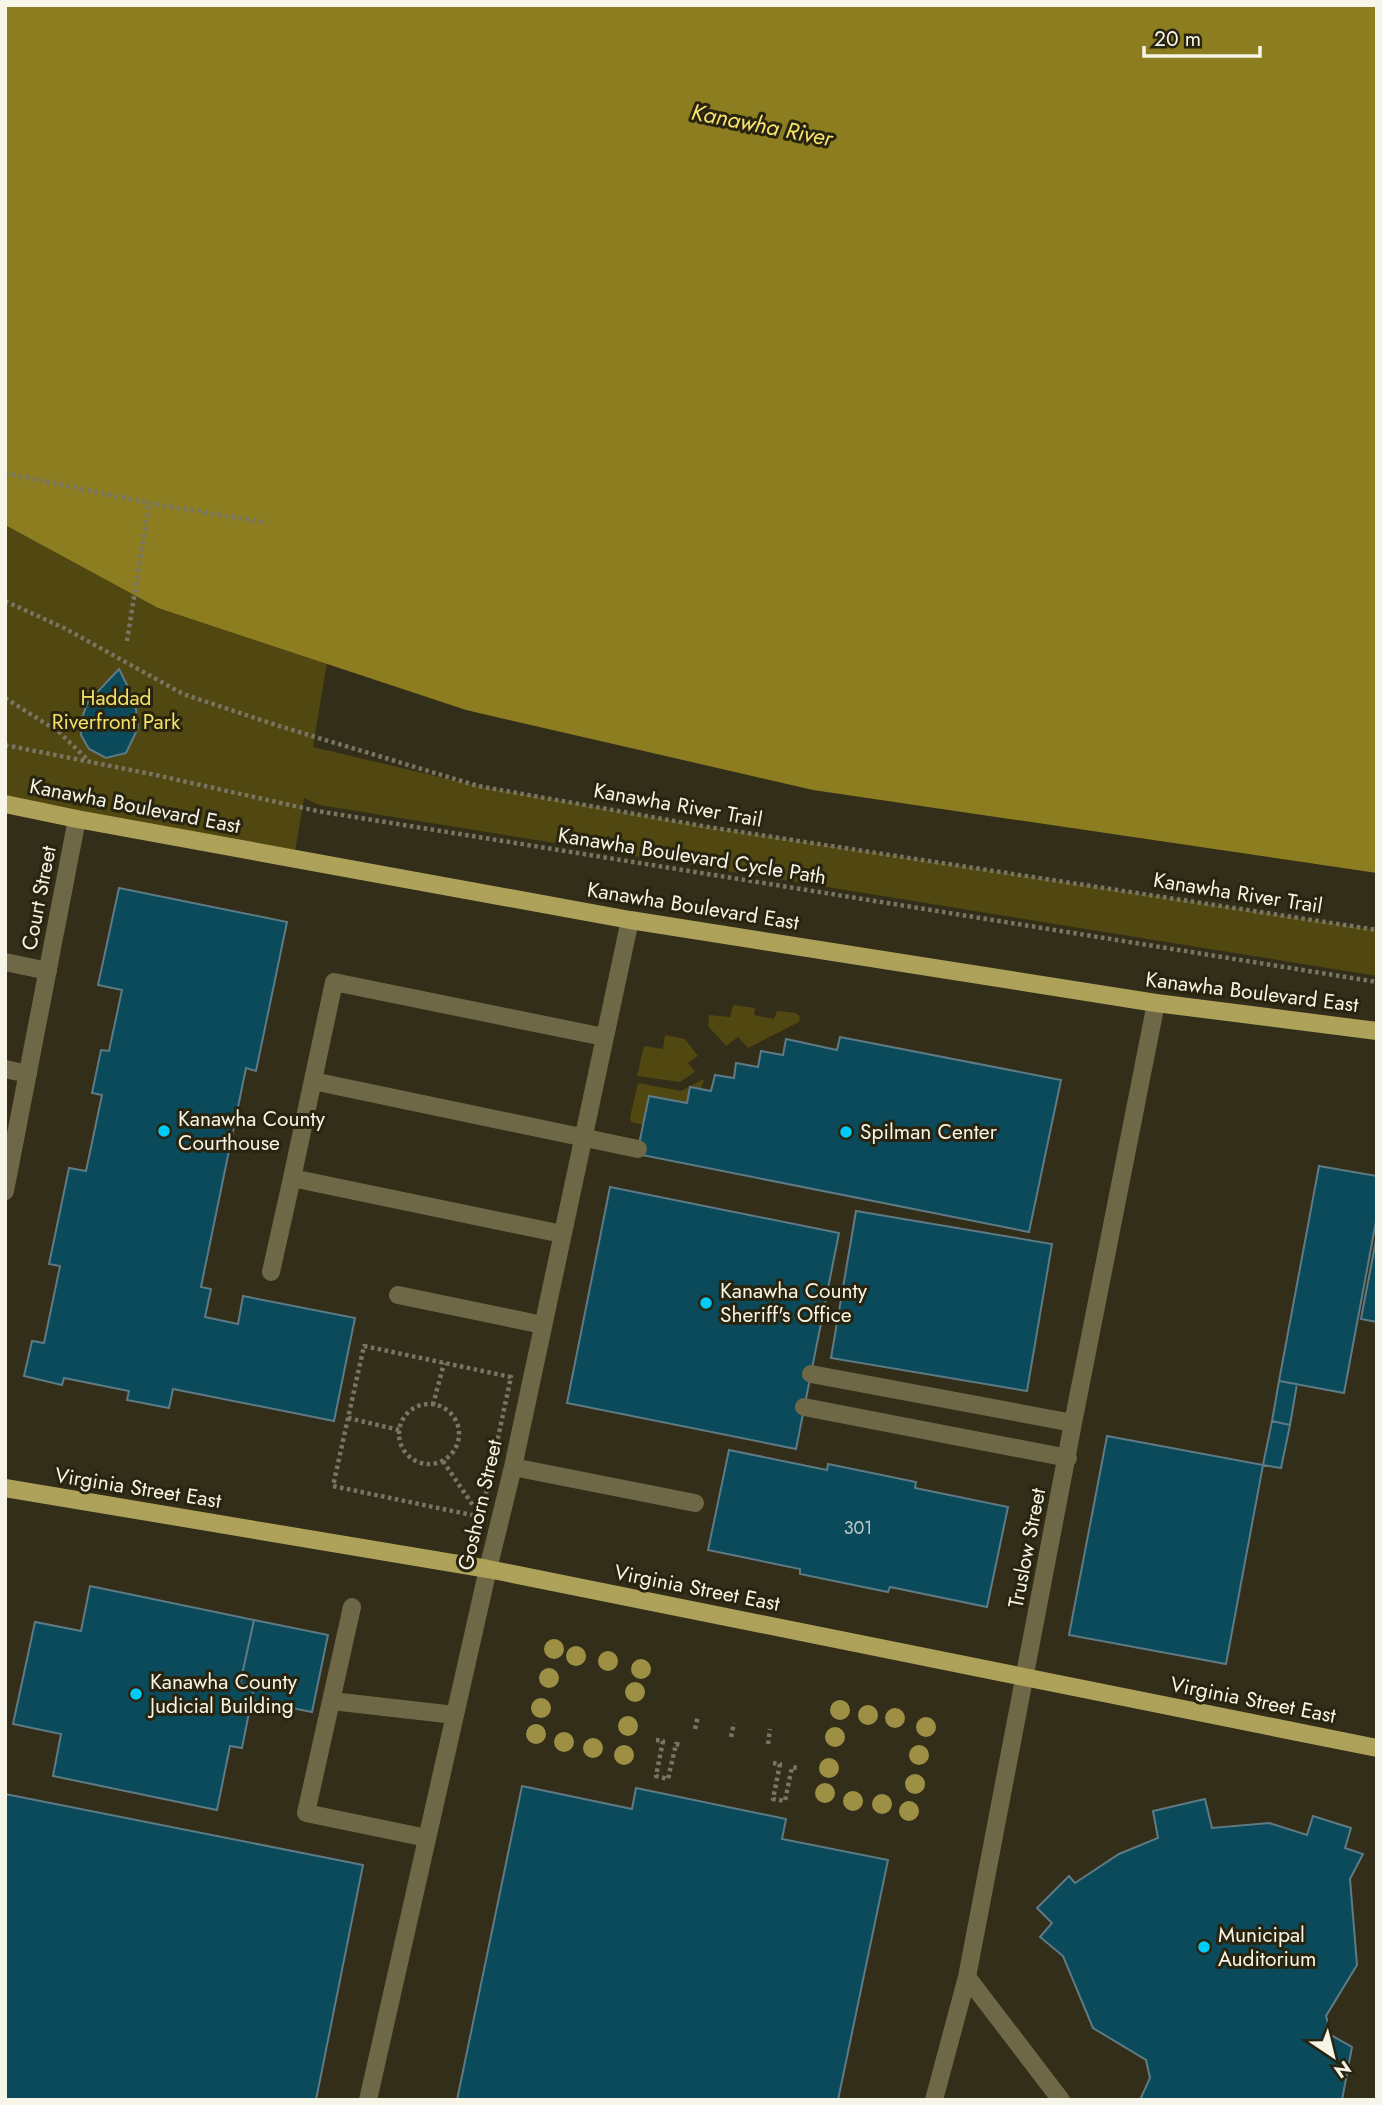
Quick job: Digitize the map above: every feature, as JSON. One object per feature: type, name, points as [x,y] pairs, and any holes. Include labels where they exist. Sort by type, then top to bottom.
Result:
[{"type":"main road","name":"Kanawha Boulevard East","points":[[5,804],[630,920],[1156,1003],[1377,1031]]},
{"type":"main road","name":"Virginia Street East","points":[[5,1489],[488,1569],[1377,1748]]},
{"type":"street","name":"Court Street","points":[[5,1191],[77,819]]},
{"type":"street","name":"Goshorn Street","points":[[368,2100],[513,1467],[630,920]]},
{"type":"street","points":[[5,962],[48,971]]},
{"type":"street","points":[[271,1272],[334,982],[604,1037]]},
{"type":"street","name":"Truslow Street","points":[[934,2100],[967,1977],[1156,1003]]},
{"type":"street","points":[[5,1069],[27,1074]]},
{"type":"street","points":[[313,1081],[638,1149]]},
{"type":"street","points":[[292,1178],[562,1234]]},
{"type":"street","points":[[398,1295],[543,1325]]},
{"type":"street","points":[[811,1374],[1073,1423]]},
{"type":"street","points":[[804,1407],[1068,1458]]},
{"type":"street","points":[[513,1467],[695,1503]]},
{"type":"street","points":[[352,1607],[306,1813],[427,1838]]},
{"type":"street","points":[[332,1701],[455,1715]]},
{"type":"street","points":[[967,1977],[1061,2100]]},
{"type":"path","points":[[5,473],[149,503],[263,522]]},
{"type":"path","points":[[127,641],[149,503]]},
{"type":"path","name":"Kanawha River Trail","points":[[5,601],[66,629],[183,694],[478,786],[708,827],[1377,930]]},
{"type":"path","points":[[5,698],[59,732],[90,762]]},
{"type":"path","name":"Kanawha Boulevard Cycle Path","points":[[5,745],[317,811],[1377,982]]},
{"type":"path","points":[[364,1346],[511,1377],[481,1517],[333,1486],[364,1346]]},
{"type":"path","points":[[433,1405],[444,1363]]},
{"type":"path","points":[[433,1405],[450,1413],[457,1423],[459,1434],[457,1446],[450,1456],[429,1465],[407,1456],[401,1447],[399,1430],[407,1413],[417,1406],[433,1405]]},
{"type":"path","points":[[348,1418],[399,1430]]},
{"type":"path","points":[[443,1461],[481,1517]]},
{"type":"path","points":[[695,1730],[698,1716]]},
{"type":"path","points":[[731,1737],[734,1723]]},
{"type":"path","points":[[768,1744],[770,1728]]},
{"type":"path","points":[[656,1740],[663,1741],[656,1776],[668,1779],[676,1744],[681,1745]]},
{"type":"path","points":[[773,1763],[780,1764],[773,1799],[785,1801],[792,1767],[798,1768]]},
{"type":"green space","name":"Haddad Riverfront Park","points":[[5,525],[158,608],[327,663],[313,747],[478,786],[708,827],[1377,930],[1377,976],[319,805],[304,798],[294,858],[5,801]]},
{"type":"green space","points":[[733,1005],[755,1008],[754,1015],[774,1019],[777,1011],[796,1013],[800,1017],[799,1022],[748,1048],[738,1037],[726,1046],[708,1026],[709,1015],[730,1017]]},
{"type":"green space","points":[[665,1035],[685,1039],[698,1056],[688,1063],[695,1072],[680,1082],[637,1076],[644,1046],[663,1049]]},
{"type":"green space","points":[[704,1079],[701,1089],[690,1087],[687,1103],[650,1096],[643,1125],[631,1122],[638,1083],[681,1091]]},
{"type":"water","name":"Kanawha River","points":[[5,5],[1377,5],[1377,873],[813,790],[466,710],[158,608],[5,525]]},
{"type":"building","points":[[119,669],[135,701],[138,728],[126,753],[106,758],[89,749],[81,735],[83,715],[88,702]]},
{"type":"building","name":"Kanawha County Courthouse","points":[[119,888],[287,922],[256,1071],[246,1068],[201,1287],[211,1289],[205,1317],[238,1324],[243,1296],[355,1318],[334,1421],[173,1389],[169,1408],[127,1400],[129,1391],[64,1378],[62,1385],[24,1376],[32,1341],[44,1343],[60,1266],[49,1264],[69,1168],[86,1171],[102,1095],[92,1093],[101,1050],[109,1051],[122,990],[98,985]]},
{"type":"building","name":"Spilman Center","points":[[840,1037],[1061,1080],[1029,1232],[637,1154],[649,1096],[687,1103],[690,1087],[711,1091],[715,1075],[734,1078],[736,1063],[758,1067],[761,1051],[783,1055],[786,1039],[837,1050]]},
{"type":"building","points":[[1319,1166],[1377,1176],[1377,1216],[1344,1393],[1279,1381]]},
{"type":"building","name":"Kanawha County Sheriff's Office","points":[[610,1187],[839,1233],[796,1449],[567,1403]]},
{"type":"building","points":[[856,1211],[1052,1244],[1027,1391],[831,1358]]},
{"type":"building","points":[[1377,1235],[1377,1322],[1361,1319]]},
{"type":"building","points":[[1279,1381],[1297,1384],[1290,1425],[1272,1421]]},
{"type":"building","points":[[1272,1421],[1290,1425],[1281,1468],[1263,1465]]},
{"type":"building","points":[[1107,1436],[1263,1465],[1226,1664],[1069,1635]]},
{"type":"building","points":[[729,1450],[827,1470],[828,1464],[916,1482],[915,1488],[1008,1507],[987,1607],[890,1587],[888,1592],[800,1574],[800,1569],[708,1550]]},
{"type":"building","name":"Kanawha County Judicial Building","points":[[90,1586],[254,1620],[240,1684],[254,1687],[242,1748],[230,1746],[217,1810],[53,1776],[61,1734],[13,1724],[35,1622],[81,1631]]},
{"type":"building","points":[[254,1620],[328,1635],[312,1712],[251,1700],[254,1687],[240,1684]]},
{"type":"building","points":[[522,1786],[632,1809],[636,1788],[786,1819],[782,1839],[888,1860],[838,2100],[457,2100]]},
{"type":"building","points":[[5,1794],[363,1865],[316,2100],[5,2100]]},
{"type":"building","name":"Municipal Auditorium","points":[[1205,1799],[1212,1828],[1269,1823],[1307,1835],[1313,1816],[1351,1828],[1345,1848],[1363,1854],[1350,1879],[1357,1965],[1326,2016],[1331,2035],[1352,2047],[1342,2100],[1140,2100],[1150,2078],[1146,2060],[1093,2028],[1063,1956],[1040,1937],[1052,1923],[1037,1908],[1069,1876],[1075,1883],[1119,1854],[1158,1838],[1153,1811]]},
{"type":"place","name":"Kanawha County Courthouse","points":[[164,1131]]},
{"type":"place","name":"Spilman Center","points":[[846,1132]]},
{"type":"place","name":"Kanawha County Sheriff's Office","points":[[706,1303]]},
{"type":"place","name":"Kanawha County Judicial Building","points":[[136,1694]]},
{"type":"place","name":"Municipal Auditorium","points":[[1204,1947]]}]
